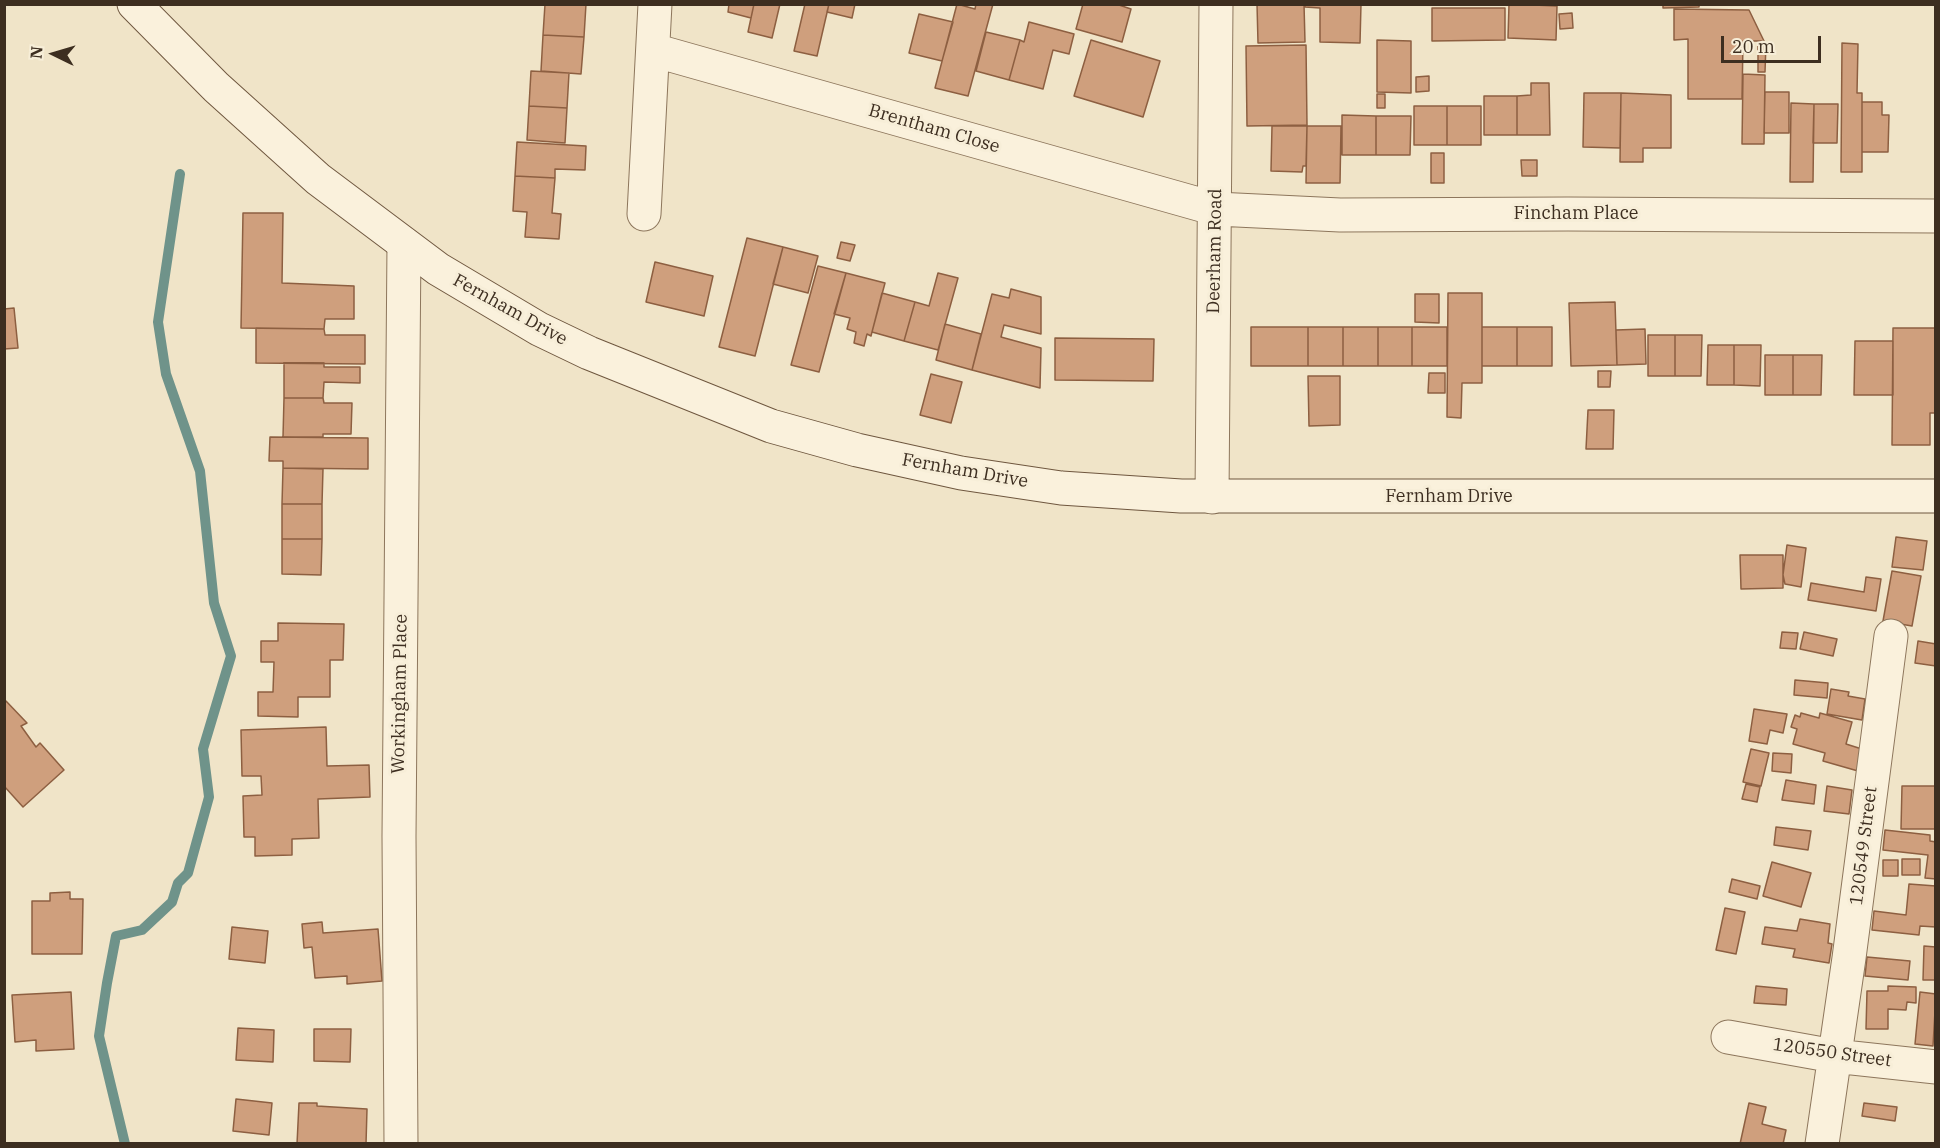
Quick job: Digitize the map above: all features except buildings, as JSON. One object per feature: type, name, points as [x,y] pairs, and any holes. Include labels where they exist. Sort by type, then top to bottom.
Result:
[{"type":"street","name":"Fernham Drive","points":[[134,4],[216,87],[318,179],[438,269],[549,333],[589,353],[771,426],[857,450],[961,473],[1061,488],[1212,496],[1935,496]]},
{"type":"street","points":[[644,214],[655,4]]},
{"type":"street","name":"Deerham Road","points":[[1212,496],[1216,4]]},
{"type":"street","name":"Brentham Close","points":[[653,50],[1216,209]]},
{"type":"street","name":"Fincham Place","points":[[1216,209],[1340,215],[1935,216]]},
{"type":"street","name":"Workingham Place","points":[[401,1143],[399,836],[404,244]]},
{"type":"street","name":"120549 Street","points":[[1822,1143],[1849,958],[1891,636]]},
{"type":"street","name":"120550 Street","points":[[1728,1037],[1834,1056],[1935,1066]]},
{"type":"waterway","points":[[125,1144],[99,1036],[116,936],[142,930],[172,902],[178,883],[188,873],[209,797],[203,749],[231,656],[214,603],[200,471],[166,374],[158,322],[180,174]]}]
